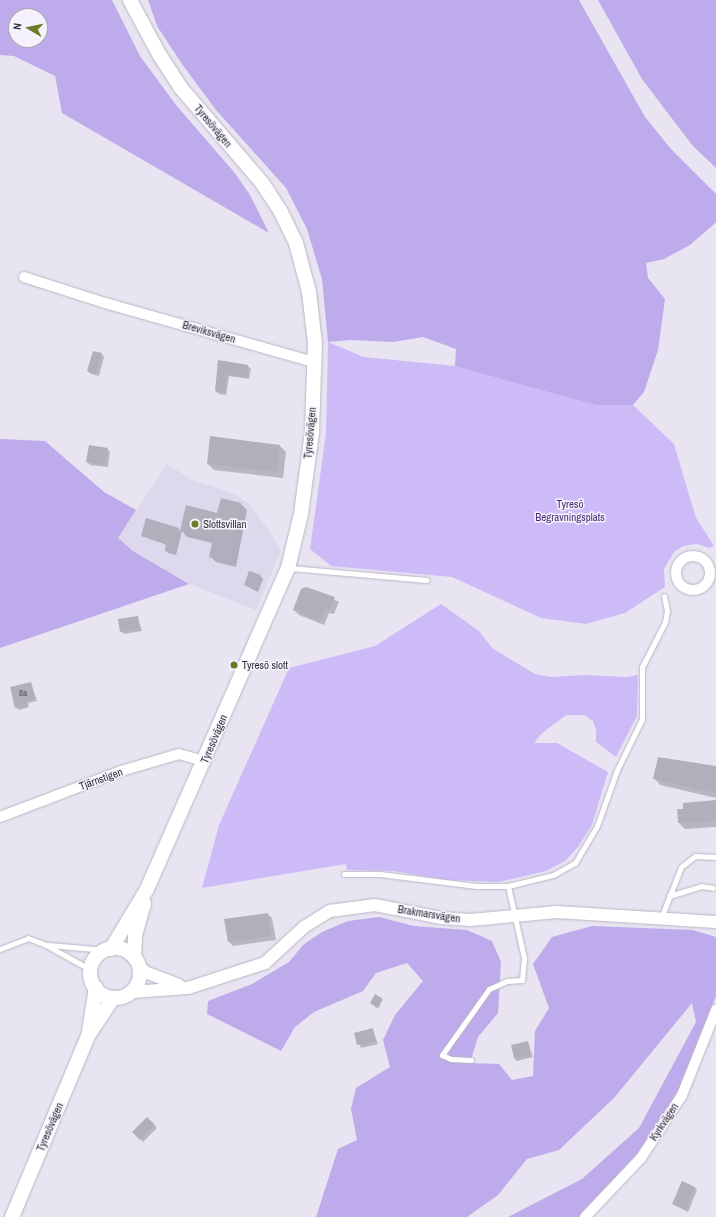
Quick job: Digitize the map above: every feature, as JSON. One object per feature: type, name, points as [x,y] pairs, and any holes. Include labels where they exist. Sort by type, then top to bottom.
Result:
[{"type":"main road","name":"Tyresövägen","points":[[130,0],[160,56],[181,88],[263,184],[296,243],[309,292],[315,343],[313,362],[312,432],[301,514],[288,568],[148,889],[135,936],[136,961],[139,981],[131,992]]},
{"type":"main road","name":"Tyresövägen","points":[[88,1036],[96,988],[91,970],[97,957],[108,950],[148,889]]},
{"type":"main road","points":[[108,950],[125,951],[136,961]]},
{"type":"main road","points":[[96,988],[105,996],[113,998],[131,992]]},
{"type":"main road","name":"Tyresövägen","points":[[12,1217],[88,1036],[113,998]]},
{"type":"street","name":"Breviksvägen","points":[[24,277],[105,303],[313,362]]},
{"type":"street","name":"Tjärnstigen","points":[[0,817],[121,771],[179,754],[204,761]]},
{"type":"street","name":"Brakmarsvägen","points":[[131,992],[188,988],[265,963],[304,927],[330,911],[375,904],[441,918],[471,920],[557,912],[716,922]]},
{"type":"street","points":[[136,961],[145,972],[158,979],[188,988]]},
{"type":"street","name":"Kyrkvägen","points":[[585,1217],[641,1158],[682,1095],[715,1017]]},
{"type":"lane","points":[[288,568],[426,580]]},
{"type":"lane","points":[[344,874],[380,874],[476,886],[508,886],[553,875],[575,862],[587,843],[642,719],[642,667],[665,622],[667,611],[664,596]]},
{"type":"lane","points":[[661,918],[681,867],[695,856],[716,858]]},
{"type":"lane","points":[[471,1060],[451,1059],[442,1055],[489,989],[507,981],[522,980],[524,958],[516,916],[508,886]]},
{"type":"lane","points":[[669,896],[701,886],[713,888]]},
{"type":"lane","points":[[0,949],[28,938],[46,945],[91,970]]},
{"type":"lane","points":[[46,945],[108,950]]},
{"type":"shaded area","points":[[0,0],[112,0],[140,56],[176,105],[234,172],[250,195],[269,233],[62,113],[55,76],[14,56],[0,55]]},
{"type":"shaded area","points":[[148,0],[579,0],[645,117],[671,149],[716,194],[716,222],[713,225],[690,245],[664,259],[646,263],[648,278],[665,299],[658,350],[644,392],[633,405],[596,405],[455,366],[456,349],[423,337],[393,342],[350,340],[328,342],[322,279],[307,229],[286,188],[216,110],[182,64],[157,26]]},
{"type":"shaded area","points":[[598,0],[716,0],[716,168],[692,145],[642,79]]},
{"type":"shaded area","points":[[0,439],[45,441],[104,492],[136,510],[118,538],[133,551],[189,584],[0,648]]},
{"type":"shaded area","name":"Slottsvillan","points":[[167,464],[192,480],[233,493],[249,504],[274,538],[281,551],[256,610],[192,585],[133,551],[118,538]]},
{"type":"shaded area","points":[[379,917],[414,926],[467,930],[492,941],[501,962],[498,1013],[478,1037],[470,1063],[499,1064],[512,1080],[533,1076],[535,1031],[549,1008],[533,964],[552,937],[592,926],[693,930],[716,937],[716,996],[682,1085],[638,1153],[579,1217],[508,1217],[582,1179],[639,1128],[696,1022],[692,1003],[614,1098],[559,1150],[527,1159],[498,1195],[467,1217],[316,1217],[338,1149],[357,1140],[351,1109],[356,1088],[390,1067],[383,1040],[395,1015],[423,981],[407,963],[376,973],[363,991],[314,1012],[295,1027],[281,1051],[207,1014],[208,1001],[252,984],[289,962],[303,945],[322,932],[348,921]]},
{"type":"green space","name":"Tyresö Begravningsplats","points":[[328,342],[364,357],[465,367],[596,405],[633,405],[674,444],[696,518],[714,546],[709,548],[697,544],[683,546],[674,552],[664,569],[665,587],[625,613],[586,624],[541,618],[452,577],[331,566],[310,549],[326,433]]},
{"type":"green space","points":[[441,604],[479,631],[492,648],[535,674],[551,677],[585,675],[627,677],[638,675],[637,716],[616,757],[596,742],[596,730],[593,721],[584,715],[566,715],[541,734],[534,743],[557,743],[608,772],[592,825],[578,847],[565,861],[546,871],[499,882],[447,880],[393,871],[347,870],[346,864],[202,888],[219,825],[289,668],[375,646]]},
{"type":"building","points":[[93,351],[102,353],[96,374],[87,371]]},
{"type":"building","points":[[218,360],[248,365],[247,377],[227,374],[224,393],[215,391]]},
{"type":"building","points":[[210,436],[280,445],[277,472],[207,464]]},
{"type":"building","points":[[89,445],[108,448],[105,465],[86,462]]},
{"type":"building","points":[[221,498],[241,503],[230,562],[209,557],[213,539],[180,531],[186,505],[217,513]]},
{"type":"building","points":[[146,518],[179,528],[174,553],[165,551],[166,544],[141,536]]},
{"type":"building","points":[[249,571],[261,575],[255,590],[244,585]]},
{"type":"building","points":[[306,587],[335,597],[329,610],[325,609],[320,621],[293,610],[301,589]]},
{"type":"building","points":[[138,616],[140,628],[120,632],[118,619]]},
{"type":"building","points":[[31,682],[35,699],[26,701],[27,705],[15,708],[10,687]]},
{"type":"building","points":[[658,757],[716,766],[716,793],[653,779]]},
{"type":"building","points":[[716,800],[716,821],[678,823],[677,809],[683,809],[683,803]]},
{"type":"building","points":[[268,913],[271,936],[228,942],[224,919]]},
{"type":"building","points":[[375,994],[383,999],[377,1008],[370,1003]]},
{"type":"building","points":[[373,1028],[376,1041],[357,1045],[354,1033]]},
{"type":"building","points":[[528,1041],[531,1055],[514,1058],[511,1045]]},
{"type":"building","points":[[147,1117],[155,1125],[140,1140],[132,1132]]},
{"type":"building","points":[[682,1181],[695,1187],[685,1210],[672,1204]]},
{"type":"place","name":"Slottsvillan","points":[[195,524]]},
{"type":"place","name":"Tyresö slott","points":[[234,665]]}]
